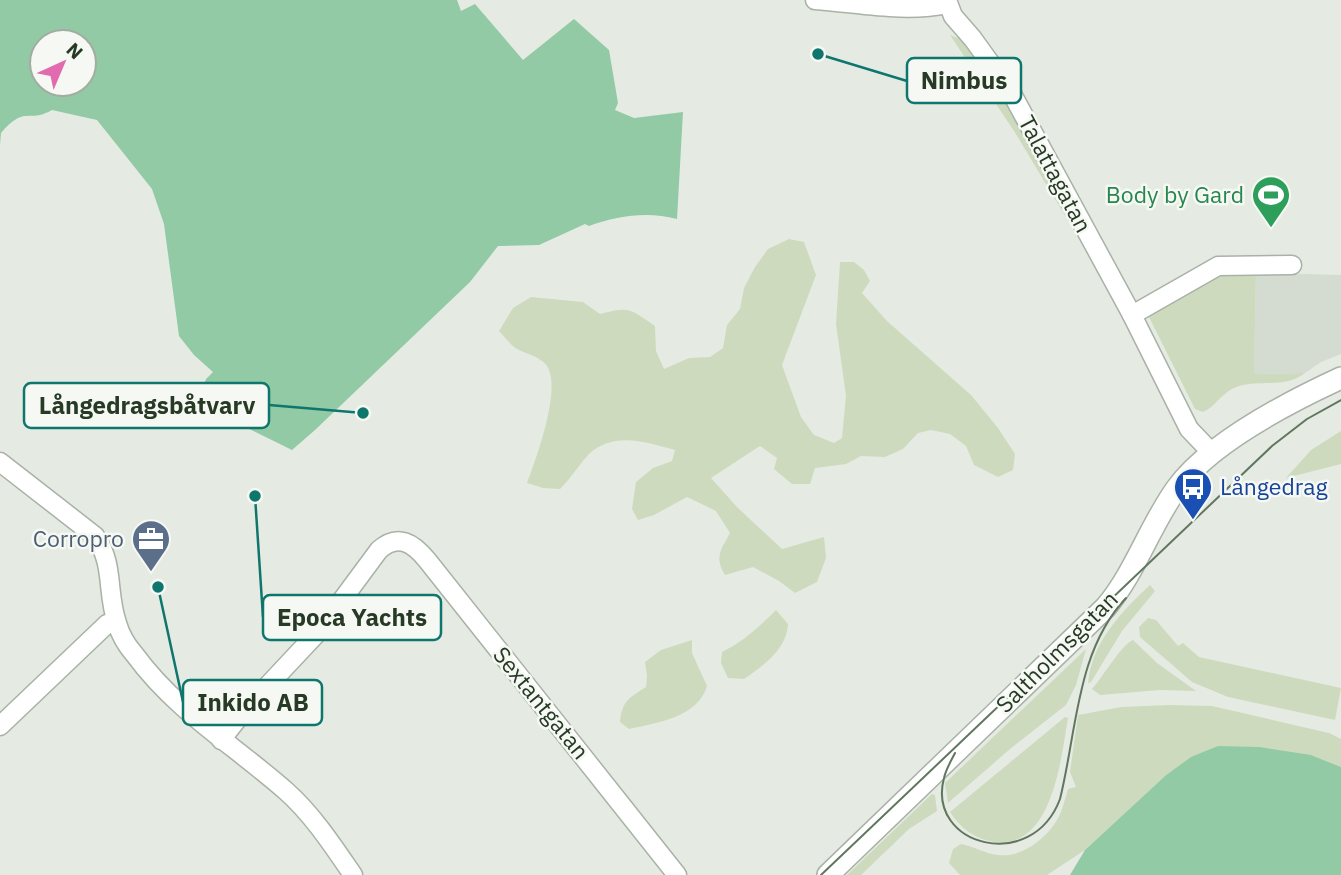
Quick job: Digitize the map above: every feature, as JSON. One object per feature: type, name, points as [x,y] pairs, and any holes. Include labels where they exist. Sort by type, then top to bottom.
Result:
[{"type":"street","name":"Talattagatan","points":[[815,0],[933,7],[947,2],[953,16],[1011,92],[1132,315],[1189,429],[1212,453]]},
{"type":"street","points":[[1132,315],[1218,266],[1292,265]]},
{"type":"street","name":"Saltholmsgatan","points":[[828,875],[1106,607],[1130,573],[1178,487],[1212,453],[1283,408],[1341,378]]},
{"type":"street","points":[[0,463],[94,536],[104,549],[108,561],[116,621],[132,653],[172,698],[300,805],[353,875]]},
{"type":"street","name":"Sextantgatan","points":[[221,740],[243,712],[319,631],[379,550],[391,541],[398,540],[413,545],[427,560],[677,875]]},
{"type":"street","points":[[0,726],[107,624],[116,621]]},
{"type":"shaded area","points":[[0,0],[457,0],[461,11],[475,4],[523,60],[574,19],[609,50],[618,103],[615,110],[634,118],[683,112],[677,219],[655,215],[621,217],[589,226],[585,224],[539,245],[498,246],[470,282],[292,450],[241,425],[203,387],[213,372],[194,355],[179,336],[164,224],[152,189],[97,120],[52,110],[16,119],[1,133],[0,145]]},
{"type":"shaded area","points":[[950,35],[963,40],[991,77],[1032,142],[1071,217],[1070,224],[1014,131]]},
{"type":"shaded area","points":[[789,239],[804,242],[816,275],[782,365],[801,417],[814,435],[834,443],[842,438],[846,396],[836,324],[840,262],[854,262],[864,270],[870,281],[862,293],[887,321],[971,395],[998,428],[1015,454],[1013,470],[998,477],[974,465],[966,446],[950,434],[931,430],[918,433],[903,449],[885,457],[861,456],[846,464],[815,468],[810,484],[792,484],[774,469],[777,458],[760,446],[711,478],[737,507],[782,549],[824,537],[826,558],[817,582],[795,593],[753,567],[725,575],[719,558],[730,533],[716,511],[687,497],[654,515],[638,520],[632,509],[636,482],[653,468],[672,461],[675,450],[630,440],[609,443],[589,454],[560,489],[527,483],[550,407],[551,377],[544,362],[514,347],[499,331],[513,308],[531,297],[583,302],[600,314],[618,310],[635,313],[655,326],[656,351],[664,369],[689,358],[710,357],[723,348],[727,325],[740,309],[744,288],[755,267],[768,249]]},
{"type":"shaded area","points":[[1256,274],[1341,275],[1341,354],[1321,362],[1305,373],[1254,374]]},
{"type":"shaded area","points":[[1256,274],[1254,374],[1305,373],[1289,381],[1239,386],[1203,412],[1195,409],[1147,313],[1201,283],[1223,275]]},
{"type":"shaded area","points":[[1341,431],[1341,464],[1286,478],[1311,450]]},
{"type":"shaded area","points":[[1150,585],[1155,591],[1122,631],[1088,683],[1095,654],[1110,628]]},
{"type":"shaded area","points":[[776,610],[788,624],[787,633],[779,649],[744,679],[728,678],[721,663],[722,652],[751,633]]},
{"type":"shaded area","points":[[1148,618],[1156,620],[1178,646],[1183,643],[1199,657],[1341,688],[1335,720],[1228,697],[1192,682],[1140,637],[1139,627]]},
{"type":"shaded area","points":[[692,640],[692,653],[707,686],[695,705],[675,717],[652,724],[629,729],[620,722],[627,701],[646,687],[645,662],[661,650]]},
{"type":"shaded area","points":[[1133,640],[1157,663],[1196,691],[1160,690],[1100,695],[1092,689]]},
{"type":"shaded area","points":[[1086,649],[1076,685],[1066,705],[948,803],[945,783]]},
{"type":"shaded area","points":[[1212,706],[1329,733],[1341,739],[1341,767],[1311,755],[1165,776],[1085,850],[1047,875],[960,875],[949,863],[953,849],[961,844],[993,854],[1007,855],[1032,846],[1046,834],[1059,817],[1068,789],[1076,787],[1070,772],[1078,715],[1121,707]]},
{"type":"shaded area","points":[[1065,717],[1068,718],[1057,776],[1041,817],[1029,831],[1014,841],[994,842],[963,828],[950,812]]},
{"type":"shaded area","points":[[1218,746],[1259,747],[1311,755],[1341,767],[1341,875],[1070,875],[1085,850],[1165,776],[1191,757]]},
{"type":"shaded area","points":[[932,794],[935,795],[937,811],[909,829],[861,875],[847,875]]},
{"type":"tram line","points":[[821,875],[1272,446],[1307,419],[1341,400]]},
{"type":"tram line","points":[[955,753],[944,778],[943,802],[951,821],[965,834],[985,842],[1006,843],[1028,837],[1046,822],[1060,799],[1088,667],[1097,642],[1126,598]]},
{"type":"place","name":"Nimbus","points":[[818,54]]},
{"type":"place","name":"Body by Gard","points":[[1271,229]]},
{"type":"place","name":"Långedragsbåtvarv","points":[[363,413]]},
{"type":"place","name":"Epoca Yachts","points":[[255,496]]},
{"type":"place","name":"Långedrag","points":[[1193,521]]},
{"type":"place","name":"Corropro","points":[[151,573]]},
{"type":"place","name":"Inkido AB","points":[[158,587]]}]
